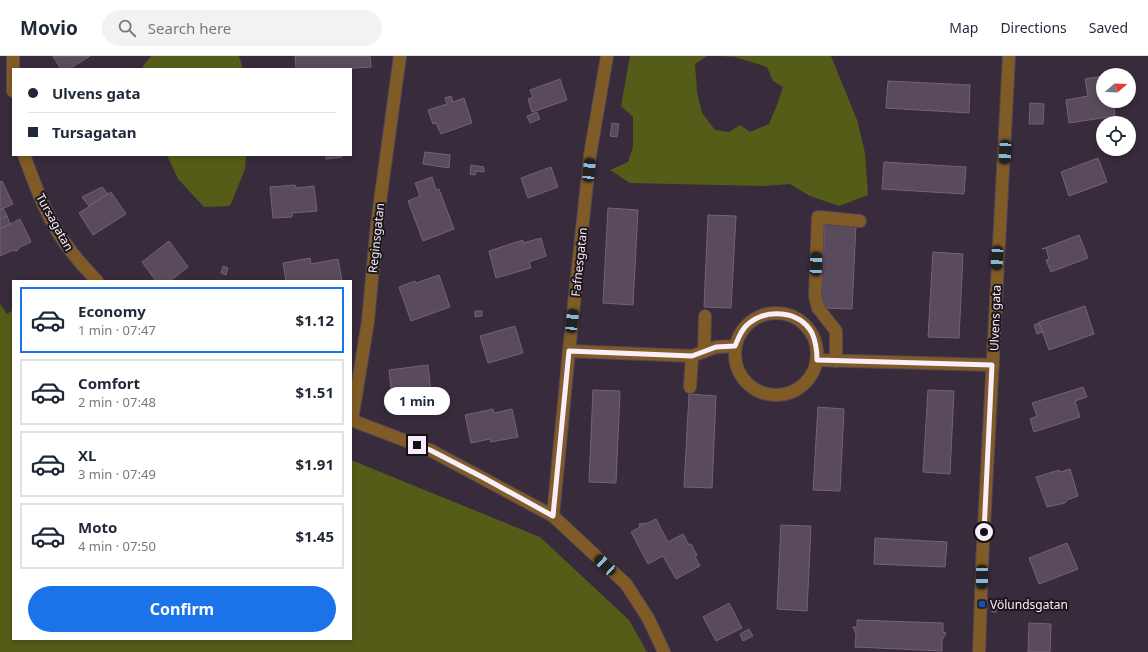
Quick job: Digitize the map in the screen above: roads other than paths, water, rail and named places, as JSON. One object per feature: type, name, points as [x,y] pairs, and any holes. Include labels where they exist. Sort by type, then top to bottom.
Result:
[{"type":"street","points":[[13,56],[13,68]]},
{"type":"street","name":"Reginsgatan","points":[[352,420],[368,320],[377,224],[400,56]]},
{"type":"street","name":"Fafnesgatan","points":[[553,516],[590,155],[607,56]]},
{"type":"street","name":"Ulvens gata","points":[[979,652],[992,365],[1009,56]]},
{"type":"street","name":"Tursagatan","points":[[24,156],[36,188],[55,227],[70,251],[96,280]]},
{"type":"street","points":[[836,361],[836,331],[818,308],[815,296],[818,217],[860,221]]},
{"type":"street","points":[[772,313],[789,315],[801,322],[811,333],[816,346],[817,360],[813,373],[804,385],[792,393],[778,396],[761,393],[749,385],[740,374],[735,360],[735,346],[738,337],[746,326],[758,317],[772,313]]},
{"type":"street","points":[[704,351],[705,316]]},
{"type":"street","points":[[569,351],[692,356],[716,347],[735,346]]},
{"type":"street","points":[[690,386],[692,356]]},
{"type":"street","points":[[817,360],[992,365]]},
{"type":"street","points":[[352,420],[430,450],[553,516],[626,584],[648,618],[664,652]]},
{"type":"place","name":"Völundsgatan","points":[[982,604]]}]
